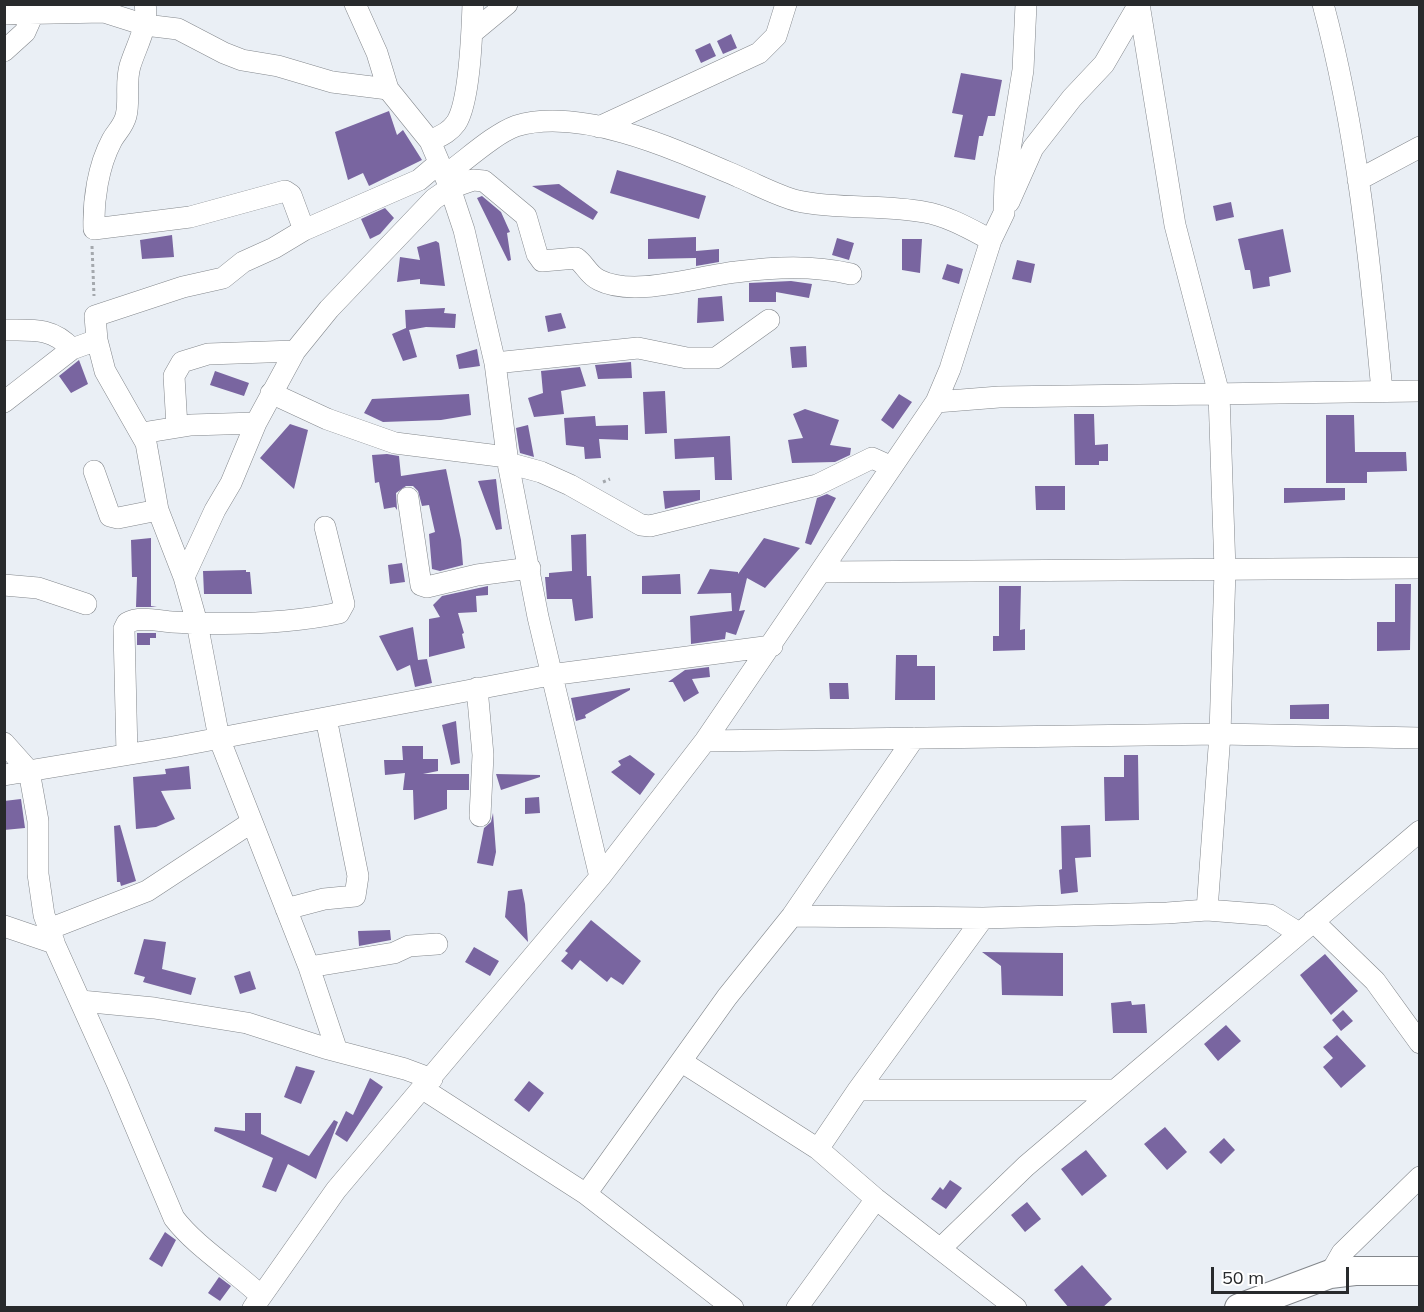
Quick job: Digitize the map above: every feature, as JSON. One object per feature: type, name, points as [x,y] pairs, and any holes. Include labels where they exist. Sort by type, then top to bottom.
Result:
[{"type":"street","points":[[355,4],[377,53],[387,89],[430,141],[445,175],[471,256],[495,363],[507,460],[550,675],[600,877]]},
{"type":"street","points":[[430,141],[447,133],[460,116],[472,33],[473,4]]},
{"type":"street","points":[[472,33],[507,4]]},
{"type":"street","points":[[598,127],[759,53],[776,36],[786,4]]},
{"type":"street","points":[[1004,213],[1005,181],[1023,70],[1026,4]]},
{"type":"street","points":[[4,743],[29,771],[38,821],[38,874],[44,915],[51,936],[174,1218],[184,1232],[227,1264],[257,1302],[336,1190],[428,1084],[600,877],[705,741],[772,646],[936,402],[950,369],[991,240],[1033,148],[1072,98],[1104,64],[1139,4]]},
{"type":"street","points":[[1139,4],[1175,225],[1219,394],[1224,570],[1220,734],[1207,910]]},
{"type":"street","points":[[1323,4],[1340,66],[1358,180],[1371,267],[1382,391]]},
{"type":"street","points":[[4,14],[95,11],[145,15],[242,60],[278,66],[332,82],[387,89]]},
{"type":"street","points":[[4,51],[25,32],[33,14]]},
{"type":"street","points":[[145,15],[128,70],[127,114],[123,126],[112,140],[95,194],[94,229],[190,217],[285,191],[291,195],[304,230]]},
{"type":"street","points":[[184,577],[211,518],[231,483],[256,423],[295,351],[329,309],[434,199],[445,175],[517,126],[556,121],[598,127],[671,148],[794,200],[827,206],[924,212],[960,224],[991,240]]},
{"type":"street","points":[[1358,180],[1419,147]]},
{"type":"street","points":[[337,1051],[309,967],[219,738],[197,623],[184,577],[158,510],[150,460],[141,433],[110,383],[97,340],[95,316],[183,287],[218,280],[243,262],[274,248],[304,230],[419,180],[445,175],[484,181],[526,216],[537,254],[542,261],[576,258],[590,274],[611,285],[625,287],[786,267],[817,267],[851,274]]},
{"type":"street","points":[[495,363],[638,348],[687,358],[716,358],[769,320]]},
{"type":"street","points":[[4,330],[48,331],[72,349]]},
{"type":"street","points":[[5,407],[72,349],[97,340]]},
{"type":"street","points":[[177,427],[174,376],[182,362],[208,354],[295,351]]},
{"type":"street","points":[[936,402],[999,397],[1419,391]]},
{"type":"street","points":[[271,393],[327,419],[395,443],[507,460],[541,472],[641,525],[650,526],[817,485],[872,458],[892,467]]},
{"type":"street","points":[[141,433],[218,422],[256,423]]},
{"type":"street","points":[[94,471],[110,516],[118,518],[158,510]]},
{"type":"street","points":[[408,498],[421,585],[427,587],[510,569],[530,568]]},
{"type":"street","points":[[127,754],[124,629],[127,623],[139,620],[197,623],[292,619],[339,613],[344,604],[325,527]]},
{"type":"street","points":[[822,572],[1419,568]]},
{"type":"street","points":[[4,585],[38,588],[86,604]]},
{"type":"street","points":[[4,775],[219,738],[550,675],[772,646]]},
{"type":"street","points":[[477,688],[483,755],[480,816]]},
{"type":"street","points":[[286,909],[324,899],[355,896],[358,888],[358,876],[326,718]]},
{"type":"street","points":[[705,741],[1220,734],[1419,738]]},
{"type":"street","points":[[586,1194],[727,997],[792,916],[914,738]]},
{"type":"street","points":[[4,926],[51,936],[147,891],[252,822]]},
{"type":"street","points":[[941,1248],[1026,1166],[1419,831]]},
{"type":"street","points":[[792,916],[983,918],[1207,910],[1270,915],[1306,927],[1375,981],[1419,1043]]},
{"type":"street","points":[[818,1149],[983,918]]},
{"type":"street","points":[[309,967],[394,953],[409,946],[437,944]]},
{"type":"street","points":[[81,1001],[154,1008],[248,1023],[337,1051],[405,1069],[586,1194],[733,1308]]},
{"type":"street","points":[[682,1062],[818,1149],[876,1198],[1016,1308]]},
{"type":"street","points":[[858,1090],[1114,1090]]},
{"type":"street","points":[[1330,1274],[1342,1253],[1419,1177]]},
{"type":"street","points":[[797,1308],[876,1198]]},
{"type":"street","points":[[1239,1308],[1330,1274],[1355,1271],[1419,1271]]},
{"type":"path","points":[[94,229],[91,253],[95,316]]},
{"type":"building","points":[[731,34],[737,48],[723,54],[717,41]]},
{"type":"building","points":[[710,43],[716,56],[701,63],[695,50]]},
{"type":"building","points":[[961,73],[1002,80],[995,116],[988,116],[983,136],[979,136],[975,160],[954,157],[963,115],[952,113]]},
{"type":"building","points":[[389,111],[397,135],[403,130],[422,160],[369,186],[363,173],[348,180],[335,132]]},
{"type":"building","points":[[617,170],[706,196],[699,219],[610,193]]},
{"type":"building","points":[[559,184],[598,212],[593,220],[532,186]]},
{"type":"building","points":[[482,196],[501,212],[510,232],[507,233],[511,260],[508,261],[477,198]]},
{"type":"building","points":[[1231,202],[1234,217],[1216,221],[1213,206]]},
{"type":"building","points":[[385,208],[394,218],[380,234],[370,239],[361,219]]},
{"type":"building","points":[[1283,229],[1291,272],[1269,277],[1270,286],[1253,289],[1250,270],[1245,270],[1238,239]]},
{"type":"building","points":[[172,235],[174,257],[142,259],[140,240]]},
{"type":"building","points":[[696,237],[696,251],[719,249],[719,262],[696,266],[696,258],[648,259],[648,239]]},
{"type":"building","points":[[837,238],[854,243],[849,260],[832,255]]},
{"type":"building","points":[[902,239],[922,239],[920,273],[902,270]]},
{"type":"building","points":[[436,241],[439,243],[445,286],[420,284],[420,279],[397,282],[400,257],[420,260],[417,247]]},
{"type":"building","points":[[1017,260],[1035,264],[1031,283],[1012,279]]},
{"type":"building","points":[[947,264],[963,269],[959,284],[942,279]]},
{"type":"building","points":[[791,281],[812,284],[809,298],[776,292],[776,302],[749,302],[749,283]]},
{"type":"building","points":[[722,296],[724,321],[697,323],[698,298]]},
{"type":"building","points":[[445,308],[444,313],[456,314],[455,328],[426,327],[409,330],[417,357],[403,361],[392,334],[406,328],[405,310]]},
{"type":"building","points":[[561,313],[566,328],[548,332],[545,316]]},
{"type":"building","points":[[806,346],[807,367],[792,368],[790,347]]},
{"type":"building","points":[[477,349],[480,366],[459,369],[456,355]]},
{"type":"building","points":[[79,360],[88,384],[71,393],[59,376]]},
{"type":"building","points":[[631,362],[632,378],[598,379],[595,365]]},
{"type":"building","points":[[580,367],[586,386],[561,391],[564,414],[534,417],[528,398],[543,393],[541,371]]},
{"type":"building","points":[[215,371],[249,383],[244,396],[210,385]]},
{"type":"building","points":[[665,391],[667,433],[645,434],[643,392]]},
{"type":"building","points":[[469,394],[471,415],[441,420],[383,422],[364,413],[372,399]]},
{"type":"building","points":[[899,394],[912,402],[893,429],[881,420]]},
{"type":"building","points":[[805,409],[839,420],[830,445],[851,448],[850,455],[835,462],[792,463],[788,440],[803,438],[793,414]]},
{"type":"building","points":[[1074,414],[1094,414],[1095,445],[1108,444],[1108,461],[1099,461],[1099,465],[1075,465]]},
{"type":"building","points":[[1326,415],[1354,415],[1355,452],[1406,452],[1407,471],[1367,472],[1367,483],[1326,483]]},
{"type":"building","points":[[595,416],[596,426],[628,425],[628,440],[599,439],[601,458],[585,459],[584,447],[566,445],[564,418]]},
{"type":"building","points":[[290,424],[308,430],[294,489],[260,458]]},
{"type":"building","points":[[528,425],[534,457],[520,453],[519,448],[516,428]]},
{"type":"building","points":[[730,436],[732,480],[715,480],[714,457],[675,459],[674,439]]},
{"type":"building","points":[[372,455],[399,456],[401,476],[446,469],[461,540],[463,565],[440,571],[432,569],[429,534],[435,532],[429,505],[422,506],[418,491],[413,486],[406,486],[396,493],[397,510],[395,507],[384,509],[379,482],[375,483]]},
{"type":"building","points":[[496,479],[502,529],[496,530],[478,481]]},
{"type":"building","points":[[1035,486],[1065,486],[1065,510],[1036,510]]},
{"type":"building","points":[[1284,488],[1345,488],[1345,500],[1284,503]]},
{"type":"building","points":[[700,490],[700,500],[665,509],[663,491]]},
{"type":"building","points":[[827,494],[836,498],[811,545],[805,543],[817,498]]},
{"type":"building","points":[[586,534],[587,576],[591,576],[593,618],[575,621],[572,599],[547,599],[545,577],[549,577],[549,573],[572,571],[571,535]]},
{"type":"building","points":[[151,538],[151,606],[157,607],[136,607],[137,577],[132,577],[131,540]]},
{"type":"building","points":[[764,538],[800,548],[765,588],[747,578],[739,611],[745,610],[736,635],[726,632],[725,639],[691,644],[690,616],[732,611],[731,593],[697,594],[710,569],[738,572],[738,574]]},
{"type":"building","points":[[402,563],[405,582],[390,584],[388,565]]},
{"type":"building","points":[[246,570],[250,572],[252,594],[204,594],[203,571]]},
{"type":"building","points":[[680,574],[681,594],[642,594],[642,576]]},
{"type":"building","points":[[1395,584],[1411,584],[1410,650],[1377,651],[1377,622],[1395,622]]},
{"type":"building","points":[[488,586],[488,595],[476,596],[477,612],[458,613],[464,633],[462,634],[465,648],[429,657],[429,619],[440,617],[433,605],[442,596]]},
{"type":"building","points":[[999,586],[1021,586],[1020,630],[1025,629],[1025,650],[993,651],[993,636],[999,636]]},
{"type":"building","points":[[413,627],[418,660],[427,659],[432,683],[415,687],[410,665],[397,671],[379,636]]},
{"type":"building","points":[[137,633],[156,633],[156,638],[150,638],[150,645],[137,645]]},
{"type":"building","points":[[896,655],[917,655],[917,666],[935,666],[935,700],[895,700]]},
{"type":"building","points":[[709,667],[710,677],[692,679],[699,693],[684,702],[673,682],[668,682],[685,670]]},
{"type":"building","points":[[829,683],[848,683],[849,699],[830,699]]},
{"type":"building","points":[[630,688],[585,715],[586,718],[576,721],[571,698]]},
{"type":"building","points":[[1329,704],[1329,719],[1290,719],[1290,705]]},
{"type":"building","points":[[456,721],[460,763],[451,765],[442,725]]},
{"type":"building","points":[[402,746],[423,746],[423,759],[438,759],[438,771],[423,774],[469,774],[469,790],[447,790],[447,809],[414,820],[413,790],[403,790],[405,773],[385,775],[384,760],[403,760]]},
{"type":"building","points":[[630,755],[655,774],[640,795],[611,772],[621,765],[618,761]]},
{"type":"building","points":[[1124,755],[1138,755],[1139,820],[1105,821],[1104,777],[1124,777]]},
{"type":"building","points":[[189,766],[191,789],[161,791],[175,819],[156,827],[136,829],[133,777],[166,774],[165,769]]},
{"type":"building","points":[[496,774],[540,775],[540,777],[501,790]]},
{"type":"building","points":[[539,797],[540,813],[525,814],[525,798]]},
{"type":"building","points":[[21,799],[25,828],[4,830],[4,801]]},
{"type":"building","points":[[493,813],[496,852],[493,866],[477,863],[484,828],[491,822]]},
{"type":"building","points":[[120,825],[136,881],[121,886],[120,882],[117,882],[114,826]]},
{"type":"building","points":[[1090,825],[1091,857],[1075,858],[1078,892],[1061,894],[1059,870],[1062,869],[1061,826]]},
{"type":"building","points":[[522,889],[528,942],[505,917],[508,891]]},
{"type":"building","points":[[591,920],[641,961],[623,985],[611,977],[607,982],[580,960],[572,970],[561,961],[568,953],[565,951]]},
{"type":"building","points":[[390,930],[391,940],[359,946],[358,931]]},
{"type":"building","points":[[144,939],[166,942],[162,969],[196,978],[191,995],[143,982],[145,977],[134,974]]},
{"type":"building","points":[[474,947],[499,961],[490,976],[465,962]]},
{"type":"building","points":[[982,952],[1063,953],[1063,996],[1002,995],[1001,966]]},
{"type":"building","points":[[1325,954],[1358,991],[1331,1015],[1300,975]]},
{"type":"building","points":[[250,971],[256,989],[240,994],[234,976]]},
{"type":"building","points":[[1131,1001],[1132,1005],[1145,1004],[1147,1033],[1113,1033],[1111,1003]]},
{"type":"building","points":[[1343,1010],[1353,1021],[1341,1031],[1332,1020]]},
{"type":"building","points":[[1226,1025],[1241,1041],[1218,1061],[1204,1044]]},
{"type":"building","points":[[1337,1035],[1366,1066],[1341,1088],[1323,1067],[1333,1058],[1323,1047]]},
{"type":"building","points":[[296,1066],[315,1071],[301,1104],[284,1097]]},
{"type":"building","points":[[370,1078],[383,1087],[347,1142],[335,1134],[346,1111],[353,1115]]},
{"type":"building","points":[[529,1081],[544,1093],[529,1112],[514,1100]]},
{"type":"building","points":[[245,1113],[261,1113],[261,1134],[309,1156],[334,1120],[338,1122],[316,1179],[288,1164],[276,1192],[262,1187],[273,1158],[214,1131],[215,1127],[245,1131]]},
{"type":"building","points":[[1165,1127],[1187,1152],[1167,1170],[1144,1144]]},
{"type":"building","points":[[1224,1138],[1235,1150],[1221,1164],[1209,1152]]},
{"type":"building","points":[[1086,1150],[1107,1176],[1082,1196],[1061,1169]]},
{"type":"building","points":[[950,1180],[962,1188],[946,1209],[931,1199],[940,1187],[943,1190]]},
{"type":"building","points":[[1027,1202],[1041,1219],[1025,1232],[1011,1215]]},
{"type":"building","points":[[165,1232],[176,1240],[162,1267],[149,1259]]},
{"type":"building","points":[[1082,1265],[1112,1299],[1102,1308],[1069,1308],[1054,1290]]},
{"type":"building","points":[[219,1277],[231,1286],[220,1301],[208,1293]]}]
